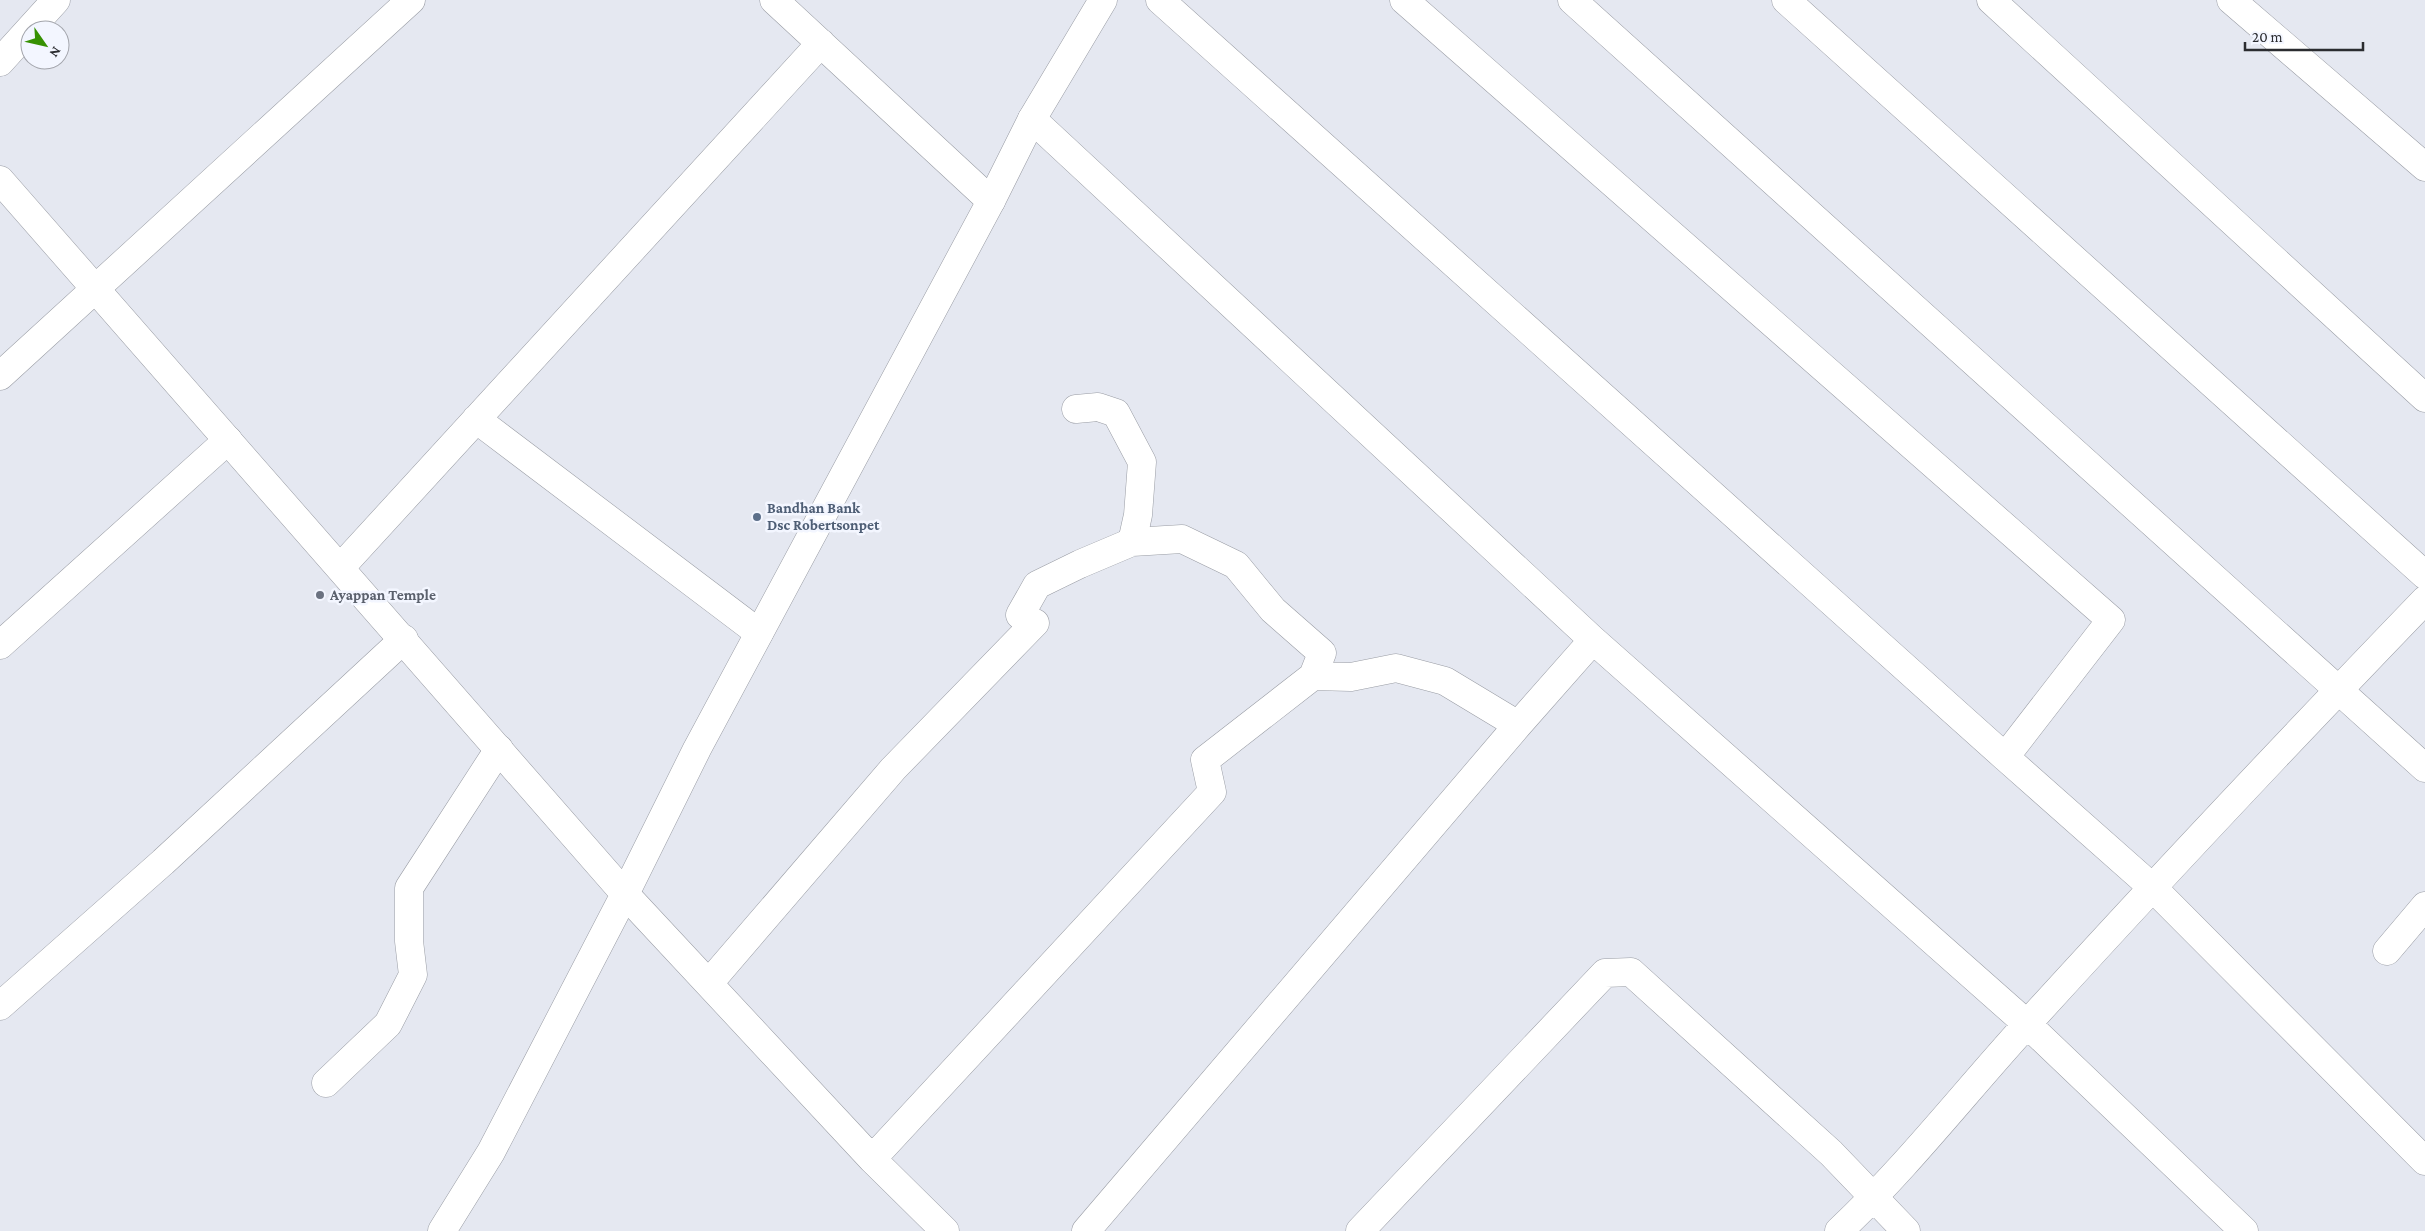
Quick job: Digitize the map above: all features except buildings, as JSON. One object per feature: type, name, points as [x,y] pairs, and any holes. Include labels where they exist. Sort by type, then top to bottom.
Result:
[{"type":"street","points":[[0,62],[56,0]]},
{"type":"street","points":[[0,376],[411,0]]},
{"type":"street","points":[[774,0],[991,201]]},
{"type":"street","points":[[442,1231],[491,1152],[625,894],[697,750],[991,201],[1032,119],[1103,0]]},
{"type":"street","points":[[1160,0],[2152,888],[2425,1161]]},
{"type":"street","points":[[1404,0],[2111,620],[2005,756]]},
{"type":"street","points":[[1572,0],[2425,768]]},
{"type":"street","points":[[1786,0],[2425,575]]},
{"type":"street","points":[[1991,0],[2425,398]]},
{"type":"street","points":[[2230,0],[2425,167]]},
{"type":"street","points":[[341,567],[821,43]]},
{"type":"street","points":[[1032,119],[1593,640],[2027,1024],[2244,1231]]},
{"type":"street","points":[[0,180],[341,567],[625,894],[872,1159],[945,1231]]},
{"type":"street","points":[[1076,409],[1098,408],[1116,413],[1142,462],[1138,515],[1132,542]]},
{"type":"street","points":[[476,419],[759,633]]},
{"type":"street","points":[[0,645],[228,440]]},
{"type":"street","points":[[709,983],[893,769],[1035,622],[1020,615],[1037,585],[1132,542],[1182,539],[1236,565],[1273,610],[1322,653],[1313,676],[1204,760],[1212,792],[872,1159]]},
{"type":"street","points":[[1839,1231],[1875,1198],[2027,1024],[2152,888],[2425,600]]},
{"type":"street","points":[[0,1006],[163,862],[404,639]]},
{"type":"street","points":[[1086,1231],[1518,725],[1593,640]]},
{"type":"street","points":[[1313,676],[1350,677],[1396,668],[1445,681],[1518,725]]},
{"type":"street","points":[[326,1083],[388,1024],[413,975],[409,888],[499,750]]},
{"type":"street","points":[[2387,951],[2425,906]]},
{"type":"street","points":[[1360,1231],[1605,973],[1631,972],[1831,1153],[1906,1231]]},
{"type":"place","name":"Bandhan Bank Dsc Robertsonpet","points":[[757,517]]},
{"type":"place","name":"Ayappan Temple","points":[[320,595]]}]
